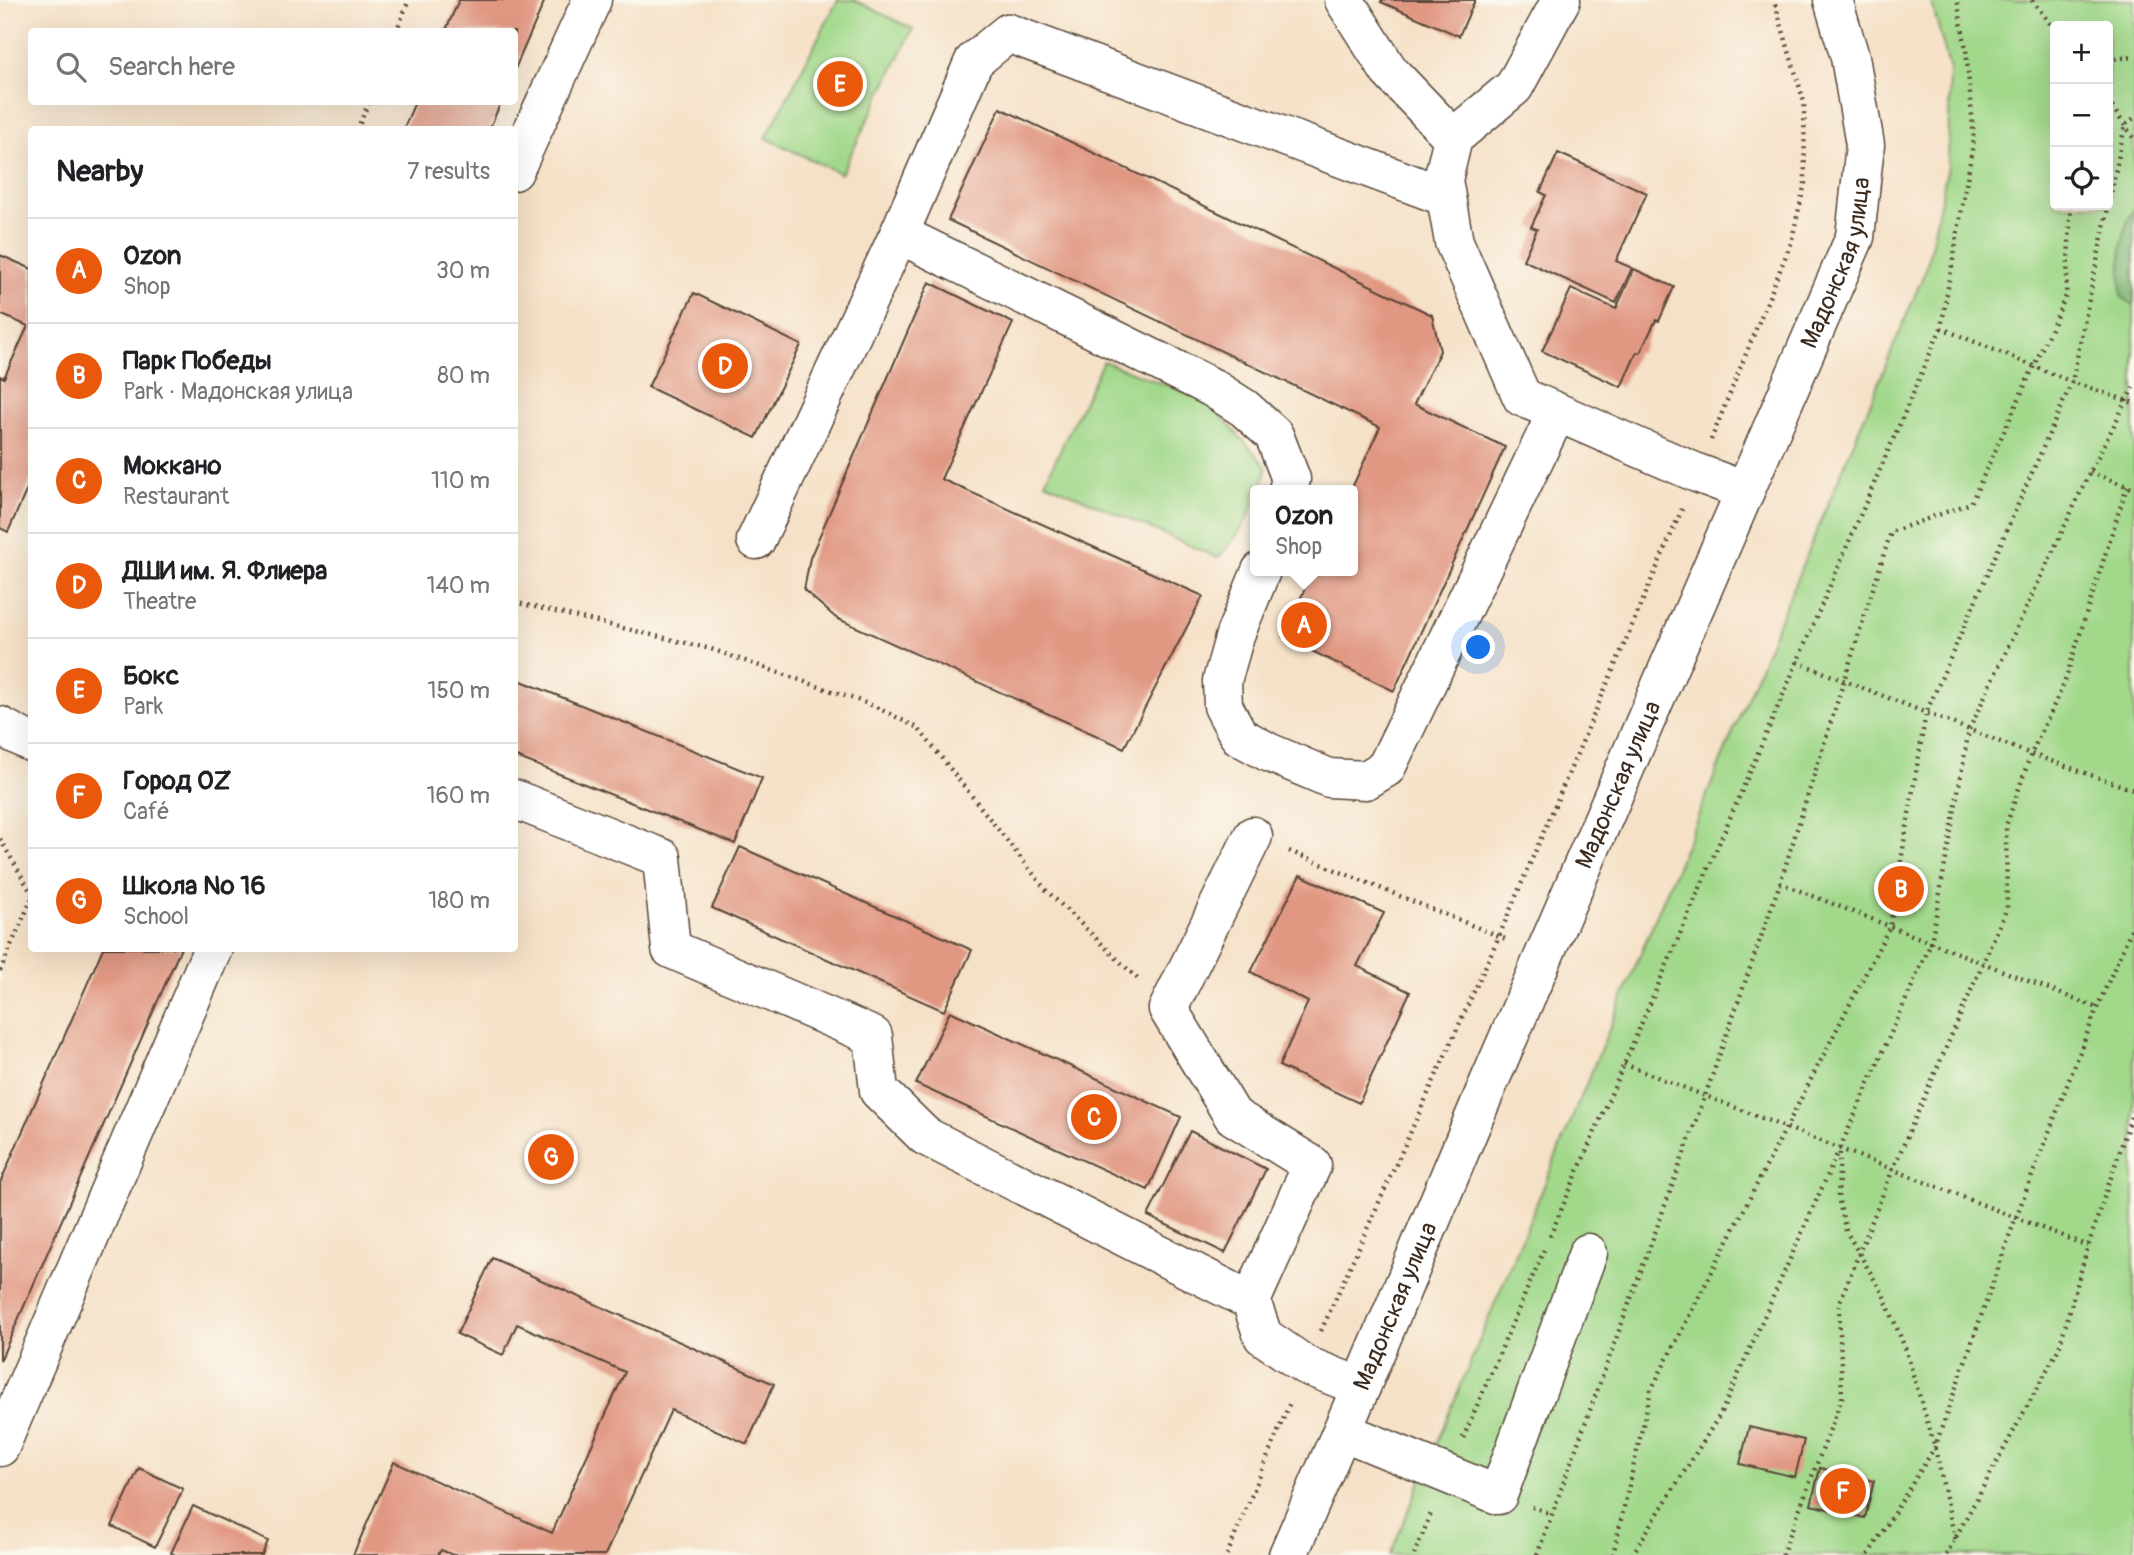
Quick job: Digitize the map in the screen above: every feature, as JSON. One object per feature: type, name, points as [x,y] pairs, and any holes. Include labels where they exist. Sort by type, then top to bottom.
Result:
[{"type":"main road","points":[[518,162],[592,0]]},
{"type":"main road","points":[[1344,0],[1389,71],[1453,138]]},
{"type":"main road","points":[[1561,0],[1514,86],[1453,138],[1443,180],[1454,242],[1522,397],[1745,491]]},
{"type":"main road","name":"Мадонская улица","points":[[1288,1555],[1484,1094],[1855,237],[1865,145],[1850,57],[1833,0]]},
{"type":"main road","points":[[755,540],[899,234],[974,61],[1008,33],[1446,197]]},
{"type":"main road","points":[[899,234],[1211,387],[1244,408],[1274,435],[1291,479],[1289,485]]},
{"type":"main road","points":[[1259,576],[1236,635],[1222,681],[1223,706],[1239,736],[1268,752],[1329,778],[1366,779],[1386,768],[1557,412]]},
{"type":"main road","points":[[0,726],[28,741]]},
{"type":"main road","points":[[518,801],[662,858],[671,949],[873,1036],[879,1091],[925,1136],[1251,1301]]},
{"type":"main road","points":[[1253,836],[1168,1009],[1233,1116],[1312,1165],[1251,1301],[1263,1336],[1306,1365],[1361,1387]]},
{"type":"main road","points":[[0,1447],[211,952]]},
{"type":"main road","points":[[1342,1431],[1498,1495],[1588,1253]]},
{"type":"path","points":[[398,28],[409,0]]},
{"type":"path","points":[[1227,1555],[1306,1365],[1499,936],[1698,473],[1791,243],[1805,183],[1804,102],[1774,0]]},
{"type":"path","points":[[1413,1555],[1941,328],[1974,139],[1966,49],[1956,0]]},
{"type":"path","points":[[2032,0],[2050,23]]},
{"type":"path","points":[[2113,59],[2134,57]]},
{"type":"path","points":[[359,126],[368,105]]},
{"type":"path","points":[[2113,108],[2134,139]]},
{"type":"path","points":[[1613,1555],[1651,1390],[1890,926],[1926,713],[2072,382],[2125,125],[2134,118]]},
{"type":"path","points":[[1537,1555],[1780,883],[1891,531],[1971,503],[2066,296],[2071,210]]},
{"type":"path","points":[[1941,328],[2072,382],[2134,403]]},
{"type":"path","points":[[1632,1555],[1721,1413],[1931,943],[1969,730],[2090,472],[2134,386]]},
{"type":"path","points":[[2090,472],[2134,489]]},
{"type":"path","points":[[1782,1555],[1842,1398],[1839,1303],[1893,1169],[2007,908],[2006,826],[2031,754],[2064,684],[2127,486]]},
{"type":"path","points":[[518,604],[711,649],[874,706],[918,728],[1046,890],[1168,1009]]},
{"type":"path","points":[[1797,662],[2031,754],[2134,790]]},
{"type":"path","points":[[1253,836],[1545,956]]},
{"type":"path","points":[[0,839],[28,889]]},
{"type":"path","points":[[1780,883],[2097,1008]]},
{"type":"path","points":[[0,971],[28,905]]},
{"type":"path","points":[[1868,1555],[1935,1447],[2016,1217],[2097,1008],[2134,923]]},
{"type":"path","points":[[1624,1064],[2088,1246]]},
{"type":"path","points":[[1946,1555],[2059,1348],[2088,1246],[2134,1108]]},
{"type":"path","points":[[1840,1148],[1838,1197],[1846,1231],[1883,1294],[1905,1348],[1935,1447],[1955,1539]]},
{"type":"green space","points":[[838,0],[854,0],[913,29],[841,174],[766,138]]},
{"type":"green space","points":[[1931,0],[2134,0],[2134,1555],[1390,1555],[1926,269],[1948,166],[1950,70]]},
{"type":"green space","points":[[2134,208],[2134,306],[2121,296],[2121,273],[2125,229]]},
{"type":"green space","points":[[1103,361],[1208,401],[1267,467],[1262,485],[1250,485],[1248,518],[1218,558],[1045,482]]},
{"type":"building","points":[[459,0],[545,0],[518,62],[518,28],[447,28]]},
{"type":"building","points":[[1475,0],[1459,36],[1381,2]]},
{"type":"building","points":[[414,105],[500,105],[491,126],[405,126]]},
{"type":"building","points":[[1000,108],[1432,315],[1440,351],[1414,404],[1505,447],[1394,691],[1283,637],[1311,576],[1358,576],[1358,485],[1353,485],[1380,427],[948,220]]},
{"type":"building","points":[[1558,153],[1647,193],[1616,261],[1632,268],[1616,303],[1523,260],[1537,229],[1531,227],[1546,195],[1540,192]]},
{"type":"building","points":[[0,255],[28,267],[28,326],[0,314]]},
{"type":"building","points":[[1634,269],[1674,287],[1659,321],[1656,320],[1640,353],[1637,352],[1621,387],[1542,351],[1571,289],[1616,309]]},
{"type":"building","points":[[929,282],[1013,323],[941,479],[1203,596],[1124,748],[836,618],[804,590],[810,558]]},
{"type":"building","points":[[694,293],[801,345],[756,438],[648,387]]},
{"type":"building","points":[[28,326],[28,487],[8,532],[0,528],[0,376],[4,378]]},
{"type":"building","points":[[518,680],[762,778],[735,844],[518,758]]},
{"type":"building","points":[[740,847],[972,950],[944,1011],[712,908]]},
{"type":"building","points":[[1300,875],[1384,913],[1357,966],[1410,992],[1359,1103],[1279,1066],[1308,1002],[1251,972]]},
{"type":"building","points":[[101,952],[179,952],[0,1361],[0,1183]]},
{"type":"building","points":[[950,1011],[1181,1117],[1148,1190],[916,1084]]},
{"type":"building","points":[[1190,1131],[1266,1169],[1225,1253],[1148,1216]]},
{"type":"building","points":[[492,1258],[774,1384],[747,1444],[671,1410],[605,1555],[453,1555],[441,1550],[438,1555],[353,1555],[394,1462],[552,1533],[625,1372],[517,1324],[503,1355],[457,1334]]},
{"type":"building","points":[[1749,1427],[1804,1440],[1795,1477],[1740,1464]]},
{"type":"building","points":[[139,1468],[183,1489],[155,1547],[112,1526]]},
{"type":"building","points":[[1820,1468],[1874,1481],[1865,1518],[1811,1505]]},
{"type":"building","points":[[193,1506],[268,1541],[262,1555],[171,1553]]},
{"type":"place","name":"Бокс","points":[[840,84]]},
{"type":"place","name":"ДШИ им. Я. Флиера","points":[[725,366]]},
{"type":"place","name":"Ozon","points":[[1304,625]]},
{"type":"place","name":"Парк Победы","points":[[1901,889]]},
{"type":"place","name":"Моккано","points":[[1094,1117]]},
{"type":"place","name":"Школа № 16","points":[[551,1157]]},
{"type":"place","name":"Город OZ","points":[[1843,1491]]}]
